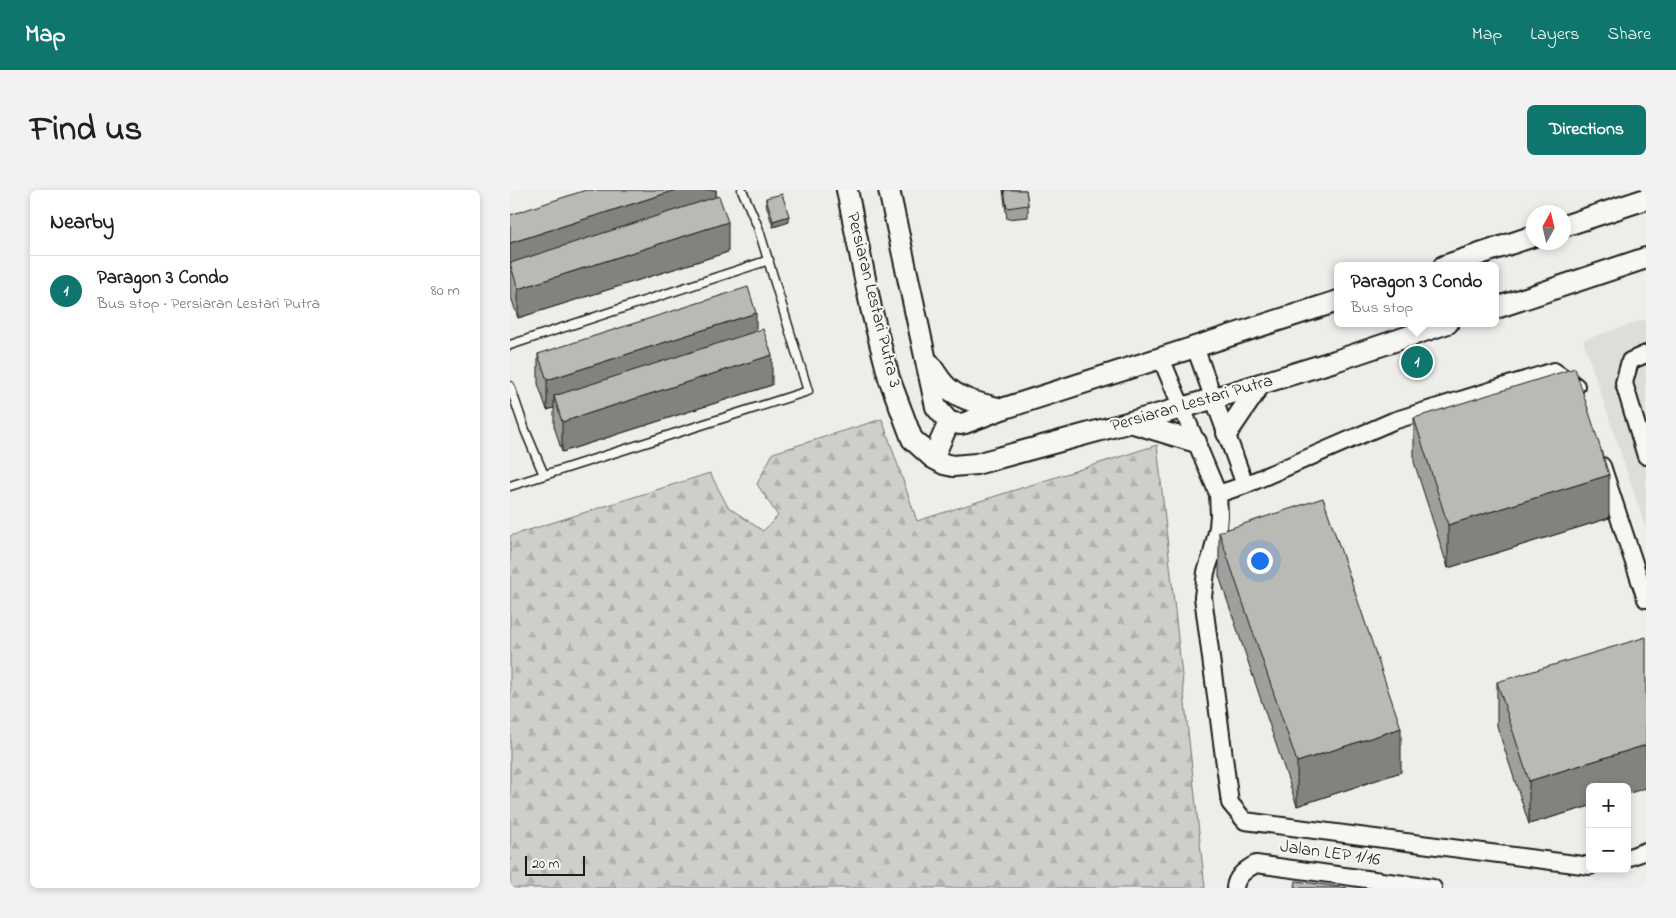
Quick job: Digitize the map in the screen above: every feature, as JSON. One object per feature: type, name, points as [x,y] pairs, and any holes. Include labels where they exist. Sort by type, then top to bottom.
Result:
[{"type":"street","name":"Persiaran Lestari Putra 3","points":[[846,190],[871,308],[889,378],[912,439],[933,458]]},
{"type":"street","name":"Persiaran Lestari Putra 3","points":[[888,190],[936,407],[949,422]]},
{"type":"street","points":[[1571,224],[1646,199]]},
{"type":"street","points":[[1456,262],[1526,239]]},
{"type":"street","points":[[1499,307],[1646,258]]},
{"type":"street","points":[[933,458],[949,422],[965,423],[1002,409],[1334,301]]},
{"type":"street","name":"Persiaran Lestari Putra","points":[[933,458],[953,466],[976,464],[1182,408],[1436,327]]},
{"type":"street","points":[[1195,347],[1245,485]]},
{"type":"street","points":[[1646,354],[1630,361],[1624,383],[1646,456]]},
{"type":"street","points":[[924,356],[945,385],[957,394],[970,401],[1002,409]]},
{"type":"street","points":[[1161,358],[1218,494],[1218,521],[1212,554],[1206,572],[1203,597],[1230,803],[1245,821],[1586,865]]},
{"type":"street","points":[[1218,494],[1245,485],[1393,421],[1554,371],[1576,385],[1582,404]]},
{"type":"street","points":[[1227,433],[1260,384]]},
{"type":"street","points":[[1130,422],[1196,442]]},
{"type":"street","points":[[1597,450],[1646,600]]},
{"type":"street","points":[[1631,857],[1646,851]]},
{"type":"street","name":"Jalan LEP 1/16","points":[[1235,888],[1235,882],[1245,870],[1256,864],[1433,888]]},
{"type":"lane","points":[[510,486],[808,391],[769,260],[758,227],[742,190]]},
{"type":"lane","points":[[510,345],[769,260]]},
{"type":"lane","points":[[510,386],[525,430],[544,474]]},
{"type":"shaded area","points":[[1646,319],[1646,529],[1583,340]]},
{"type":"green space","points":[[882,419],[917,521],[1157,445],[1205,888],[510,888],[510,536],[710,473],[728,507],[763,531],[778,516],[757,484],[773,453]]},
{"type":"building","points":[[586,190],[676,190],[510,243],[510,215]]},
{"type":"building","points":[[1004,190],[1026,190],[1028,205],[1007,208]]},
{"type":"building","points":[[782,194],[789,216],[773,221],[766,198]]},
{"type":"building","points":[[719,196],[728,222],[518,289],[510,263]]},
{"type":"building","points":[[748,287],[756,313],[547,380],[538,354]]},
{"type":"building","points":[[763,329],[772,355],[562,422],[554,396]]},
{"type":"building","points":[[1575,368],[1609,475],[1448,525],[1414,418]]},
{"type":"building","points":[[1323,498],[1401,728],[1297,762],[1219,532]]},
{"type":"building","points":[[1646,637],[1646,745],[1529,781],[1497,682]]},
{"type":"building","points":[[1296,881],[1347,888],[1295,888]]},
{"type":"place","name":"Paragon 3 Condo","points":[[1417,362]]}]
